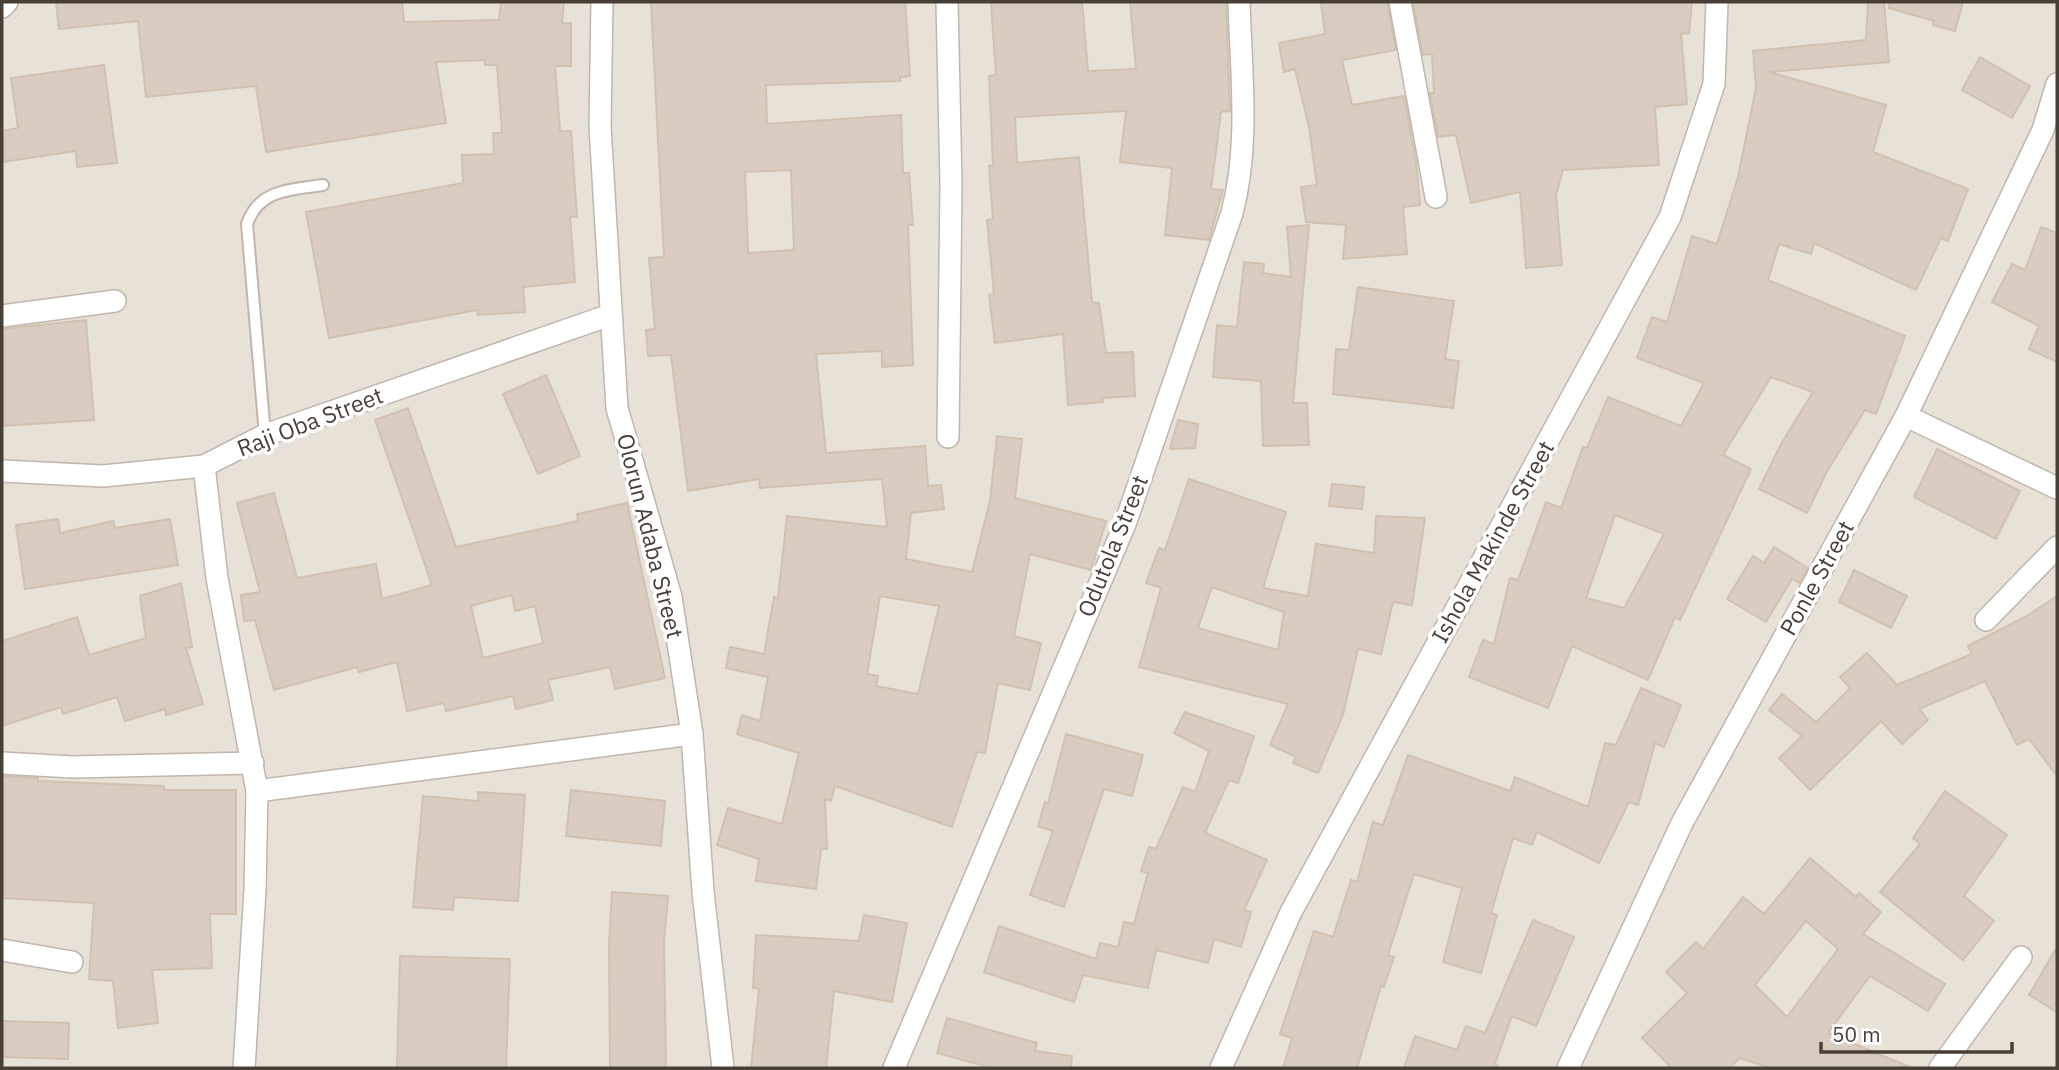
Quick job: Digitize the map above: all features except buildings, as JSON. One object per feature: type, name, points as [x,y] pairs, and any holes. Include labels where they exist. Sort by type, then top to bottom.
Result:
[{"type":"street","points":[[2,8],[7,2]]},
{"type":"street","name":"Olorun Adaba Street","points":[[602,2],[600,127],[617,408],[671,597],[692,734],[703,892],[723,1068]]},
{"type":"street","points":[[947,2],[951,184],[948,436]]},
{"type":"street","name":"Odutola Street","points":[[894,1068],[1125,524],[1232,213],[1240,181],[1242,131],[1239,2]]},
{"type":"street","points":[[1400,2],[1436,197]]},
{"type":"street","name":"Ishola Makinde Street","points":[[1222,1068],[1291,912],[1670,217],[1714,84],[1717,2]]},
{"type":"street","name":"Ponle Street","points":[[1568,1068],[1682,823],[1906,416],[2050,134],[2057,84]]},
{"type":"street","points":[[2,316],[115,301]]},
{"type":"street","name":"Raji Oba Street","points":[[2,471],[103,476],[204,466],[265,435],[610,315]]},
{"type":"street","points":[[1906,416],[2057,488]]},
{"type":"street","points":[[204,466],[217,578],[257,790],[255,890],[244,1068]]},
{"type":"street","points":[[1986,620],[2057,547]]},
{"type":"street","points":[[257,790],[692,734]]},
{"type":"street","points":[[2,764],[72,767],[253,763]]},
{"type":"street","points":[[2,950],[72,962]]},
{"type":"street","points":[[1940,1068],[2021,957]]},
{"type":"lane","points":[[265,435],[247,224],[253,208],[277,192],[323,185]]},
{"type":"shaded area","points":[[2,2],[2057,2],[2057,1068],[2,1068]]}]
